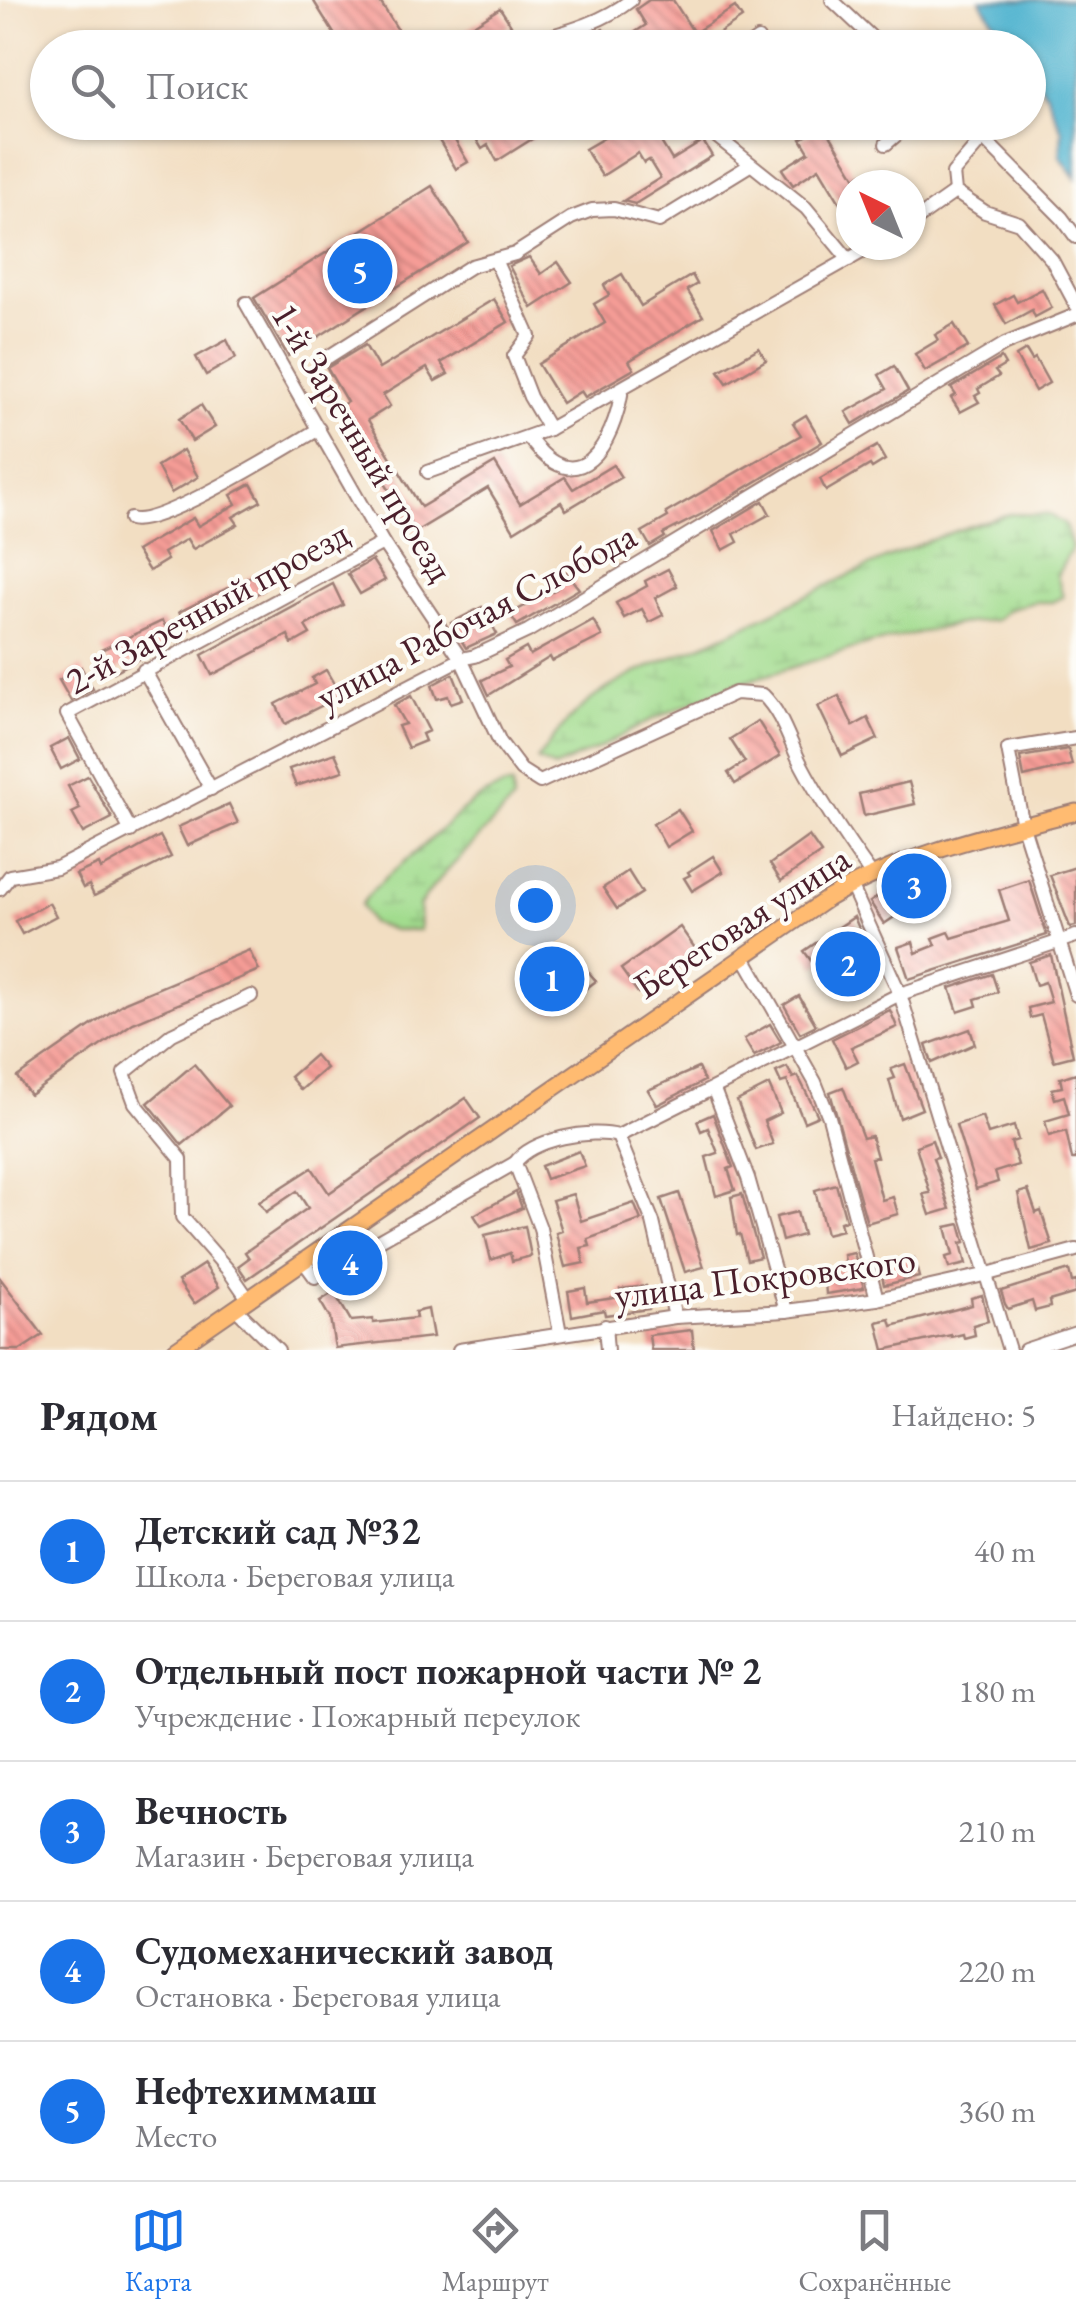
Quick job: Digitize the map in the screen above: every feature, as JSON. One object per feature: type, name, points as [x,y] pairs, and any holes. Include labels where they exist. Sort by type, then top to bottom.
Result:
[{"type":"main road","name":"Береговая улица","points":[[175,1350],[851,885],[951,845],[1076,812]]},
{"type":"street","points":[[569,30],[616,12],[632,0]]},
{"type":"street","points":[[832,0],[864,30]]},
{"type":"street","points":[[720,140],[806,208],[836,245]]},
{"type":"street","points":[[886,144],[891,140]]},
{"type":"street","points":[[954,192],[953,172],[981,140]]},
{"type":"street","points":[[987,140],[1062,218],[1076,238]]},
{"type":"street","points":[[328,357],[471,266],[515,254],[571,218],[592,210],[614,209],[659,222],[750,165]]},
{"type":"street","points":[[926,212],[954,192]]},
{"type":"street","points":[[954,192],[985,212],[1019,223],[1052,260],[1076,305]]},
{"type":"street","points":[[428,472],[550,428],[848,260]]},
{"type":"street","points":[[496,262],[529,336],[514,356],[530,397],[550,428]]},
{"type":"street","name":"1-й Заречный проезд","points":[[246,304],[383,544],[462,659],[500,742],[521,770],[540,782],[735,693],[763,694],[776,708],[830,816],[871,874]]},
{"type":"street","name":"улица Рабочая Слобода","points":[[0,889],[10,876],[57,868],[462,659],[528,631],[1006,344],[1076,315]]},
{"type":"street","points":[[529,438],[544,458],[561,469],[575,467],[591,458],[609,439],[622,389]]},
{"type":"street","points":[[130,518],[139,522],[170,512],[319,429]]},
{"type":"street","name":"2-й Заречный проезд","points":[[131,831],[67,714],[383,544]]},
{"type":"street","points":[[144,670],[211,789]]},
{"type":"street","points":[[1076,738],[1008,750],[1024,826],[1076,995]]},
{"type":"street","points":[[851,885],[900,994],[1010,1350]]},
{"type":"street","points":[[304,1262],[314,1277],[515,1162],[524,1151],[600,1131],[618,1136],[900,994],[1076,936]]},
{"type":"street","points":[[744,957],[795,1045],[828,1116],[877,1300]]},
{"type":"street","points":[[251,996],[172,1034],[124,1073],[135,1103],[181,1159],[182,1217],[229,1271],[242,1305],[278,1350]]},
{"type":"street","points":[[714,1090],[748,1178],[786,1311]]},
{"type":"street","points":[[618,1136],[653,1222],[675,1317]]},
{"type":"street","points":[[515,1162],[540,1228],[560,1333]]},
{"type":"street","name":"улица Покровского","points":[[459,1350],[675,1317],[786,1311],[877,1300],[1076,1250]]},
{"type":"street","points":[[605,1326],[608,1350]]},
{"type":"street","points":[[1025,1350],[1076,1333]]},
{"type":"green space","points":[[1010,514],[1049,515],[1065,525],[1072,548],[1057,575],[1063,597],[1007,610],[996,620],[871,643],[735,685],[653,719],[554,768],[537,760],[580,709],[618,682],[899,553]]},
{"type":"green space","points":[[512,785],[513,801],[419,906],[420,930],[393,930],[371,923],[361,905],[382,881],[464,809],[498,788]]},
{"type":"water","points":[[980,0],[1076,0],[1076,178],[1060,156],[1062,131],[1046,94],[1046,30],[1000,30]]},
{"type":"building","points":[[313,0],[379,0],[398,30],[332,30]]},
{"type":"building","points":[[649,0],[673,0],[692,30],[638,30],[646,25],[636,9]]},
{"type":"building","points":[[735,7],[742,18],[724,30],[699,30]]},
{"type":"building","points":[[500,8],[511,25],[504,30],[466,30]]},
{"type":"building","points":[[439,140],[455,140],[468,162],[456,169]]},
{"type":"building","points":[[477,140],[530,140],[497,161],[488,145],[482,149]]},
{"type":"building","points":[[600,140],[660,140],[672,160],[703,141],[712,156],[635,204],[623,201],[660,178],[649,160],[644,163],[638,153],[602,176],[585,149]]},
{"type":"building","points":[[802,140],[833,140],[851,170],[836,170],[836,196],[819,168],[793,185],[782,169],[809,152]]},
{"type":"building","points":[[432,186],[468,242],[288,356],[254,298]]},
{"type":"building","points":[[529,257],[541,274],[558,262],[572,282],[532,308],[509,266]]},
{"type":"building","points":[[622,274],[641,306],[692,275],[697,284],[687,290],[703,316],[629,361],[634,369],[585,397],[581,391],[562,403],[538,364],[605,323],[594,304],[609,295],[604,285]]},
{"type":"building","points":[[1042,289],[1052,308],[1035,317],[1032,310],[1006,324],[995,305],[1013,295],[1017,302]]},
{"type":"building","points":[[494,299],[508,322],[441,363],[448,374],[435,381],[427,368],[383,395],[390,406],[368,420],[421,507],[495,463],[520,504],[565,477],[573,489],[613,465],[621,477],[566,510],[561,502],[514,531],[488,488],[415,532],[338,407],[347,402],[327,368],[365,345],[379,369]]},
{"type":"building","points":[[954,324],[968,347],[925,371],[915,354]]},
{"type":"building","points":[[227,340],[236,358],[206,375],[196,357]]},
{"type":"building","points":[[759,348],[766,360],[727,383],[719,371]]},
{"type":"building","points":[[1026,350],[1049,383],[1035,391],[1016,356]]},
{"type":"building","points":[[1001,358],[1005,365],[995,371],[999,376],[978,389],[980,393],[975,396],[979,402],[960,412],[951,398],[956,395],[951,388]]},
{"type":"building","points":[[894,366],[908,391],[853,424],[846,412],[887,389],[879,375]]},
{"type":"building","points":[[201,405],[215,427],[192,441],[179,419]]},
{"type":"building","points":[[806,415],[822,442],[663,534],[665,537],[650,546],[642,532],[668,517],[666,513],[801,435],[793,423]]},
{"type":"building","points":[[877,446],[885,460],[826,491],[820,479]]},
{"type":"building","points":[[183,450],[198,477],[171,493],[157,466]]},
{"type":"building","points":[[251,484],[261,501],[233,517],[238,524],[193,549],[187,539],[163,553],[167,560],[149,571],[136,551],[193,518],[198,526],[236,504],[231,495]]},
{"type":"building","points":[[763,501],[770,514],[734,534],[738,542],[723,550],[713,531]]},
{"type":"building","points":[[372,560],[385,580],[360,594],[348,574]]},
{"type":"building","points":[[668,569],[677,586],[655,598],[663,615],[649,622],[642,609],[624,618],[616,603]]},
{"type":"building","points":[[566,572],[579,589],[517,625],[510,614],[556,589],[551,582]]},
{"type":"building","points":[[256,574],[264,590],[188,630],[179,612]]},
{"type":"building","points":[[333,584],[343,605],[305,626],[310,634],[292,644],[288,635],[212,675],[202,655]]},
{"type":"building","points":[[482,607],[497,634],[466,648],[451,623]]},
{"type":"building","points":[[593,620],[602,636],[552,661],[550,657],[489,695],[482,680],[509,667],[505,660],[526,648],[530,655]]},
{"type":"building","points":[[162,621],[174,640],[114,672],[101,650]]},
{"type":"building","points":[[81,667],[93,689],[71,701],[59,680]]},
{"type":"building","points":[[326,670],[341,696],[285,724],[276,704],[315,684],[312,678]]},
{"type":"building","points":[[453,674],[463,699],[451,703],[448,696],[437,699],[432,685]]},
{"type":"building","points":[[411,696],[429,731],[422,734],[425,741],[408,748],[398,726],[405,724],[394,705]]},
{"type":"building","points":[[839,696],[853,726],[868,718],[878,739],[842,756],[818,706]]},
{"type":"building","points":[[758,721],[780,756],[735,784],[728,773],[745,762],[730,739]]},
{"type":"building","points":[[69,738],[80,759],[61,769],[50,748]]},
{"type":"building","points":[[1068,749],[1072,765],[1024,777],[1020,757]]},
{"type":"building","points":[[335,753],[343,771],[296,786],[289,769]]},
{"type":"building","points":[[88,776],[112,818],[83,833],[72,813],[80,809],[68,786]]},
{"type":"building","points":[[909,782],[915,804],[864,816],[859,794]]},
{"type":"building","points":[[229,804],[238,823],[187,846],[178,827]]},
{"type":"building","points":[[678,809],[692,831],[666,847],[653,824]]},
{"type":"building","points":[[160,836],[171,857],[94,896],[89,885],[83,888],[76,874],[99,864],[101,869]]},
{"type":"building","points":[[809,836],[821,853],[781,881],[770,864]]},
{"type":"building","points":[[713,856],[723,872],[692,891],[684,878]]},
{"type":"building","points":[[1076,867],[1076,926],[1070,927],[1050,875]]},
{"type":"building","points":[[628,871],[642,893],[617,909],[603,888]]},
{"type":"building","points":[[912,873],[927,895],[884,924],[870,902]]},
{"type":"building","points":[[1029,880],[1047,935],[909,979],[898,947],[913,942],[916,953],[936,945],[933,938],[949,932],[952,938],[1009,921],[999,890]]},
{"type":"building","points":[[49,903],[56,916],[22,934],[15,921]]},
{"type":"building","points":[[854,917],[866,944],[851,955],[847,949],[815,966],[804,951]]},
{"type":"building","points":[[680,927],[697,951],[638,993],[621,969]]},
{"type":"building","points":[[249,950],[259,970],[133,1023],[30,1095],[17,1077],[125,1002]]},
{"type":"building","points":[[1051,955],[1073,1056],[1054,1061],[1041,1015],[1030,1018],[1028,1008],[1051,1002],[1045,982],[1036,985],[1029,962]]},
{"type":"building","points":[[578,959],[596,981],[555,1012],[549,1012],[538,990]]},
{"type":"building","points":[[992,974],[998,992],[975,999],[977,1006],[958,1012],[950,988]]},
{"type":"building","points":[[799,996],[816,1025],[800,1033],[784,1005]]},
{"type":"building","points":[[890,1010],[897,1027],[851,1047],[858,1061],[846,1067],[832,1039]]},
{"type":"building","points":[[770,1024],[781,1042],[754,1056],[744,1039]]},
{"type":"building","points":[[970,1029],[975,1044],[932,1063],[926,1045]]},
{"type":"building","points":[[315,1055],[326,1068],[301,1090],[290,1077]]},
{"type":"building","points":[[194,1064],[229,1106],[182,1145],[148,1103]]},
{"type":"building","points":[[905,1064],[922,1109],[900,1118],[889,1080],[895,1078],[891,1069]]},
{"type":"building","points":[[787,1067],[793,1078],[798,1076],[818,1116],[804,1122],[787,1081],[781,1083],[776,1072]]},
{"type":"building","points":[[698,1068],[704,1081],[657,1105],[648,1090]]},
{"type":"building","points":[[1076,1073],[1076,1159],[1072,1159],[1066,1131],[1049,1136],[1045,1121],[1069,1114],[1064,1096],[1055,1099],[1052,1089],[1062,1087],[1060,1078]]},
{"type":"building","points":[[769,1085],[781,1113],[764,1121],[773,1144],[756,1150],[737,1101]]},
{"type":"building","points":[[843,1087],[863,1138],[871,1136],[877,1157],[871,1158],[882,1200],[893,1197],[898,1214],[867,1223],[830,1092]]},
{"type":"building","points":[[466,1098],[480,1118],[247,1279],[238,1266],[249,1258],[245,1252],[308,1208],[297,1191],[266,1212],[259,1202],[312,1168],[329,1193]]},
{"type":"building","points":[[713,1114],[733,1167],[728,1169],[735,1190],[716,1196],[706,1157],[718,1153],[708,1128],[701,1131],[697,1121]]},
{"type":"building","points":[[982,1116],[988,1134],[1014,1126],[1018,1140],[1011,1142],[1018,1165],[995,1172],[998,1182],[976,1189],[956,1125]]},
{"type":"building","points":[[932,1140],[938,1157],[933,1158],[950,1209],[930,1215],[923,1194],[930,1193],[916,1146]]},
{"type":"building","points":[[579,1151],[585,1166],[546,1179],[541,1166]]},
{"type":"building","points":[[836,1184],[846,1220],[840,1222],[842,1230],[826,1234],[815,1190]]},
{"type":"building","points":[[1028,1190],[1036,1213],[1041,1211],[1052,1244],[1031,1250],[1018,1193]]},
{"type":"building","points":[[516,1192],[522,1208],[481,1226],[474,1215]]},
{"type":"building","points":[[679,1193],[704,1267],[685,1272],[661,1199]]},
{"type":"building","points":[[573,1194],[581,1221],[634,1203],[641,1220],[588,1239],[590,1246],[581,1248],[584,1263],[565,1267],[556,1233],[562,1231],[552,1200]]},
{"type":"building","points":[[742,1194],[760,1257],[747,1260],[740,1234],[737,1235],[731,1197]]},
{"type":"building","points":[[797,1212],[803,1235],[782,1241],[776,1217]]},
{"type":"building","points":[[960,1224],[966,1264],[949,1268],[946,1257],[953,1255],[946,1227]]},
{"type":"building","points":[[525,1226],[531,1256],[512,1261],[510,1253],[491,1260],[485,1235]]},
{"type":"building","points":[[854,1253],[864,1288],[826,1294],[824,1271],[846,1269],[844,1255]]},
{"type":"building","points":[[914,1258],[919,1277],[884,1285],[880,1266]]},
{"type":"building","points":[[204,1264],[219,1287],[194,1304],[178,1281]]},
{"type":"building","points":[[1069,1270],[1072,1282],[1076,1281],[1076,1293],[1049,1301],[1050,1307],[1035,1311],[1032,1301],[1008,1309],[1005,1304],[1001,1291]]},
{"type":"building","points":[[0,1278],[43,1335],[20,1350],[0,1350]]},
{"type":"building","points":[[646,1286],[649,1309],[605,1315],[604,1310],[572,1316],[568,1291],[585,1288],[587,1302],[621,1297],[620,1289]]},
{"type":"building","points":[[334,1292],[351,1321],[373,1319],[373,1323],[416,1318],[415,1312],[428,1309],[433,1337],[335,1348],[330,1318],[320,1301]]},
{"type":"building","points":[[982,1295],[988,1321],[973,1325],[975,1335],[951,1335],[884,1350],[877,1322],[890,1319],[892,1326],[972,1305],[971,1298]]},
{"type":"building","points":[[692,1330],[694,1350],[651,1350],[649,1335]]},
{"type":"place","name":"Нефтехиммаш","points":[[360,271]]},
{"type":"place","name":"Вечность","points":[[914,886]]},
{"type":"place","name":"Отдельный пост пожарной части № 2","points":[[848,964]]},
{"type":"place","name":"Детский сад №32","points":[[552,979]]},
{"type":"place","name":"Судомеханический завод","points":[[350,1263]]}]
